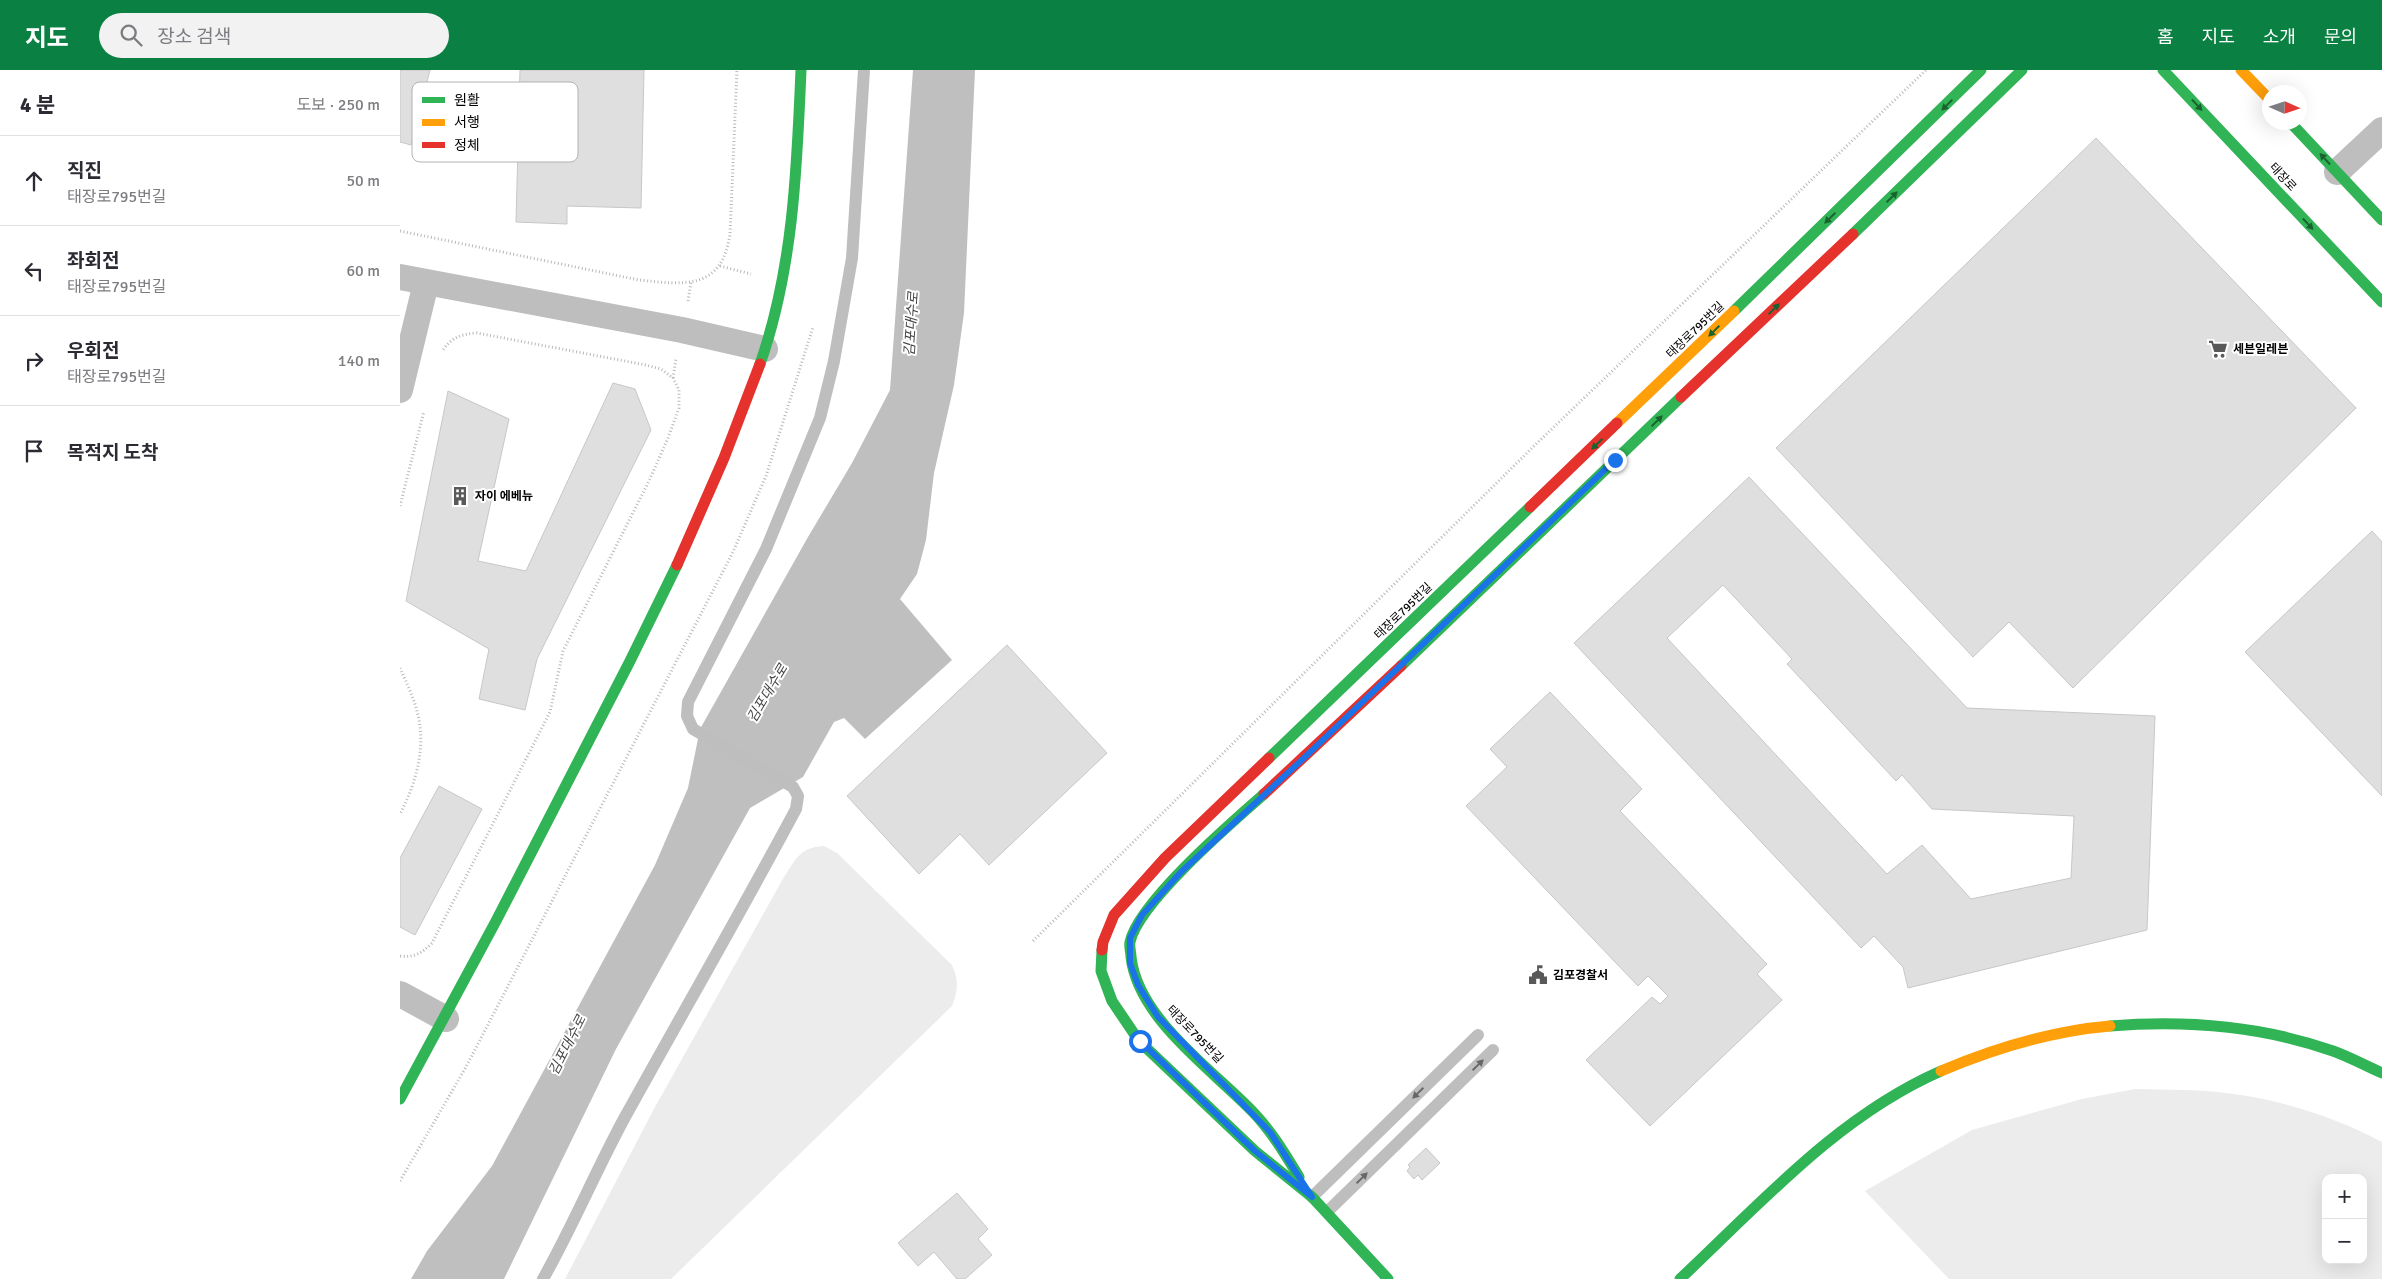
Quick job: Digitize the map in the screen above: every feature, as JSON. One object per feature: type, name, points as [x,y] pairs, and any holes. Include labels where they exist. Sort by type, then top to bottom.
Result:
[{"type":"street","points":[[400,1098],[446,1019],[669,582],[708,497],[766,349],[782,283],[794,210],[801,70]]},
{"type":"street","name":"태장로795번길","points":[[1388,1279],[1312,1197],[1255,1151],[1140,1041],[1112,1001],[1101,971],[1103,942],[1114,915],[1165,858],[1795,252],[1981,70]]},
{"type":"street","name":"태장로795번길","points":[[1312,1197],[1270,1132],[1158,1017],[1138,985],[1130,963],[1130,938],[1142,915],[1181,872],[1305,757],[1899,191],[2022,70]]},
{"type":"street","name":"태장로","points":[[2163,70],[2382,302]]},
{"type":"street","points":[[2241,70],[2262,92]]},
{"type":"street","points":[[2298,130],[2382,220]]},
{"type":"street","points":[[2337,172],[2382,130]]},
{"type":"street","points":[[400,277],[673,329],[766,349]]},
{"type":"street","points":[[400,390],[426,283]]},
{"type":"street","points":[[400,994],[446,1019]]},
{"type":"street","points":[[1680,1279],[1821,1146],[1875,1105],[1907,1086],[1976,1056],[2053,1033],[2132,1022],[2196,1024],[2259,1031],[2333,1051],[2382,1073]]},
{"type":"lane","points":[[543,1279],[562,1247],[624,1119],[739,916],[796,809],[798,796],[793,787],[693,729],[687,716],[688,702],[766,549],[807,452],[824,399],[845,308],[852,258],[864,70]]},
{"type":"lane","points":[[1312,1197],[1478,1035]]},
{"type":"lane","points":[[1327,1212],[1493,1050]]},
{"type":"path","points":[[400,231],[639,280],[666,283],[691,282],[708,276],[720,266],[727,252],[730,234],[737,70]]},
{"type":"path","points":[[1033,941],[1533,447],[1926,70]]},
{"type":"path","points":[[400,1181],[466,1067],[733,552],[766,476],[806,355],[815,319]]},
{"type":"path","points":[[400,956],[408,957],[423,953],[432,943],[550,712],[563,651],[649,481],[679,408],[679,390],[673,378],[661,369],[646,365],[477,333],[462,334],[448,342],[440,356]]},
{"type":"path","points":[[400,506],[424,410]]},
{"type":"path","points":[[400,668],[419,719],[420,748],[414,782],[400,814]]},
{"type":"shaded area","points":[[824,846],[837,853],[952,965],[957,986],[952,1006],[671,1279],[565,1279],[655,1107],[784,877],[800,855],[809,849]]},
{"type":"shaded area","points":[[2135,1089],[2222,1092],[2272,1101],[2329,1118],[2382,1142],[2382,1279],[1949,1279],[1865,1191],[1972,1130],[2082,1099]]},
{"type":"water","name":"김포대수로","points":[[913,70],[975,70],[964,313],[954,385],[934,473],[926,540],[917,574],[900,599],[952,660],[865,739],[844,718],[834,722],[803,777],[750,808],[616,1049],[504,1279],[411,1279],[427,1251],[492,1166],[655,865],[688,788],[700,729],[852,463],[890,390]]},
{"type":"building","points":[[400,70],[430,70],[427,82],[412,82],[412,141],[411,145],[400,142]]},
{"type":"building","points":[[520,70],[644,70],[641,208],[567,206],[567,224],[516,222],[518,162],[578,162],[578,82],[520,82]]},
{"type":"building","points":[[2096,138],[2356,408],[2073,688],[2009,622],[1973,657],[1776,448]]},
{"type":"building","name":"자이 에베뉴","points":[[613,383],[635,389],[651,430],[537,659],[525,710],[479,699],[489,649],[406,601],[448,391],[509,419],[478,561],[526,571]]},
{"type":"building","points":[[1749,477],[1967,708],[2155,716],[2147,930],[1908,988],[1903,967],[1874,936],[1861,948],[1574,643]],"holes":[[[1723,585],[1792,659],[1787,664],[1896,781],[1902,775],[1932,809],[2074,816],[2071,878],[1971,899],[1922,845],[1887,874],[1667,638]]]},
{"type":"building","points":[[2372,531],[2382,542],[2382,796],[2245,652]]},
{"type":"building","points":[[1007,645],[1107,753],[989,865],[960,834],[919,874],[847,796]]},
{"type":"building","points":[[1550,692],[1642,789],[1620,811],[1767,964],[1757,974],[1782,1000],[1650,1126],[1586,1060],[1652,997],[1660,1004],[1668,996],[1648,976],[1638,986],[1466,806],[1507,767],[1490,749]]},
{"type":"building","points":[[439,786],[482,809],[415,935],[400,927],[400,858]]},
{"type":"building","points":[[1426,1148],[1440,1163],[1422,1180],[1418,1175],[1414,1179],[1407,1171],[1410,1167],[1408,1165]]},
{"type":"building","points":[[957,1193],[988,1229],[978,1239],[992,1255],[965,1279],[957,1279],[934,1252],[918,1266],[898,1243]]},
{"type":"traffic: fast","points":[[760,364],[780,292],[786,256],[795,182],[801,70]]},
{"type":"traffic: fast","points":[[1734,311],[1981,70]]},
{"type":"traffic: fast","points":[[1853,234],[2022,70]]},
{"type":"traffic: fast","points":[[2163,70],[2382,302]]},
{"type":"traffic: fast","points":[[2298,130],[2382,220]]},
{"type":"traffic: fast","points":[[1401,666],[1681,397]]},
{"type":"traffic: fast","points":[[1269,758],[1530,507]]},
{"type":"traffic: fast","points":[[400,1099],[496,921],[630,661],[677,565]]},
{"type":"traffic: fast","points":[[1264,794],[1167,885],[1137,926],[1130,942],[1130,948],[1137,980],[1147,1001],[1162,1022],[1199,1061],[1253,1112],[1278,1143],[1299,1177]]},
{"type":"traffic: fast","points":[[1102,950],[1101,971],[1112,1001],[1139,1041],[1255,1151],[1312,1197],[1388,1279]]},
{"type":"traffic: fast","points":[[2110,1026],[2138,1024],[2195,1025],[2251,1031],[2279,1036],[2333,1051],[2382,1073]]},
{"type":"traffic: fast","points":[[1680,1279],[1802,1163],[1868,1112],[1904,1090],[1941,1071]]},
{"type":"traffic: slow","points":[[2241,70],[2262,92]]},
{"type":"traffic: slow","points":[[1617,423],[1734,311]]},
{"type":"traffic: slow","points":[[1941,1071],[1982,1055],[2045,1036],[2110,1026]]},
{"type":"traffic: jam","points":[[1681,397],[1853,234]]},
{"type":"traffic: jam","points":[[677,565],[724,458],[760,364]]},
{"type":"traffic: jam","points":[[1530,507],[1617,423]]},
{"type":"traffic: jam","points":[[1264,794],[1401,666]]},
{"type":"traffic: jam","points":[[1102,950],[1103,942],[1114,915],[1165,858],[1269,758]]},
{"type":"place","name":"세븐일레븐","points":[[2218,349]]},
{"type":"place","name":"자이 에베뉴","points":[[460,496]]},
{"type":"place","name":"김포경찰서","points":[[1538,975]]},
{"type":"route","points":[[1140,1041],[1255,1151],[1312,1197],[1270,1132],[1158,1017],[1138,985],[1130,963],[1130,938],[1142,915],[1181,872],[1305,757],[1615,460]]}]
